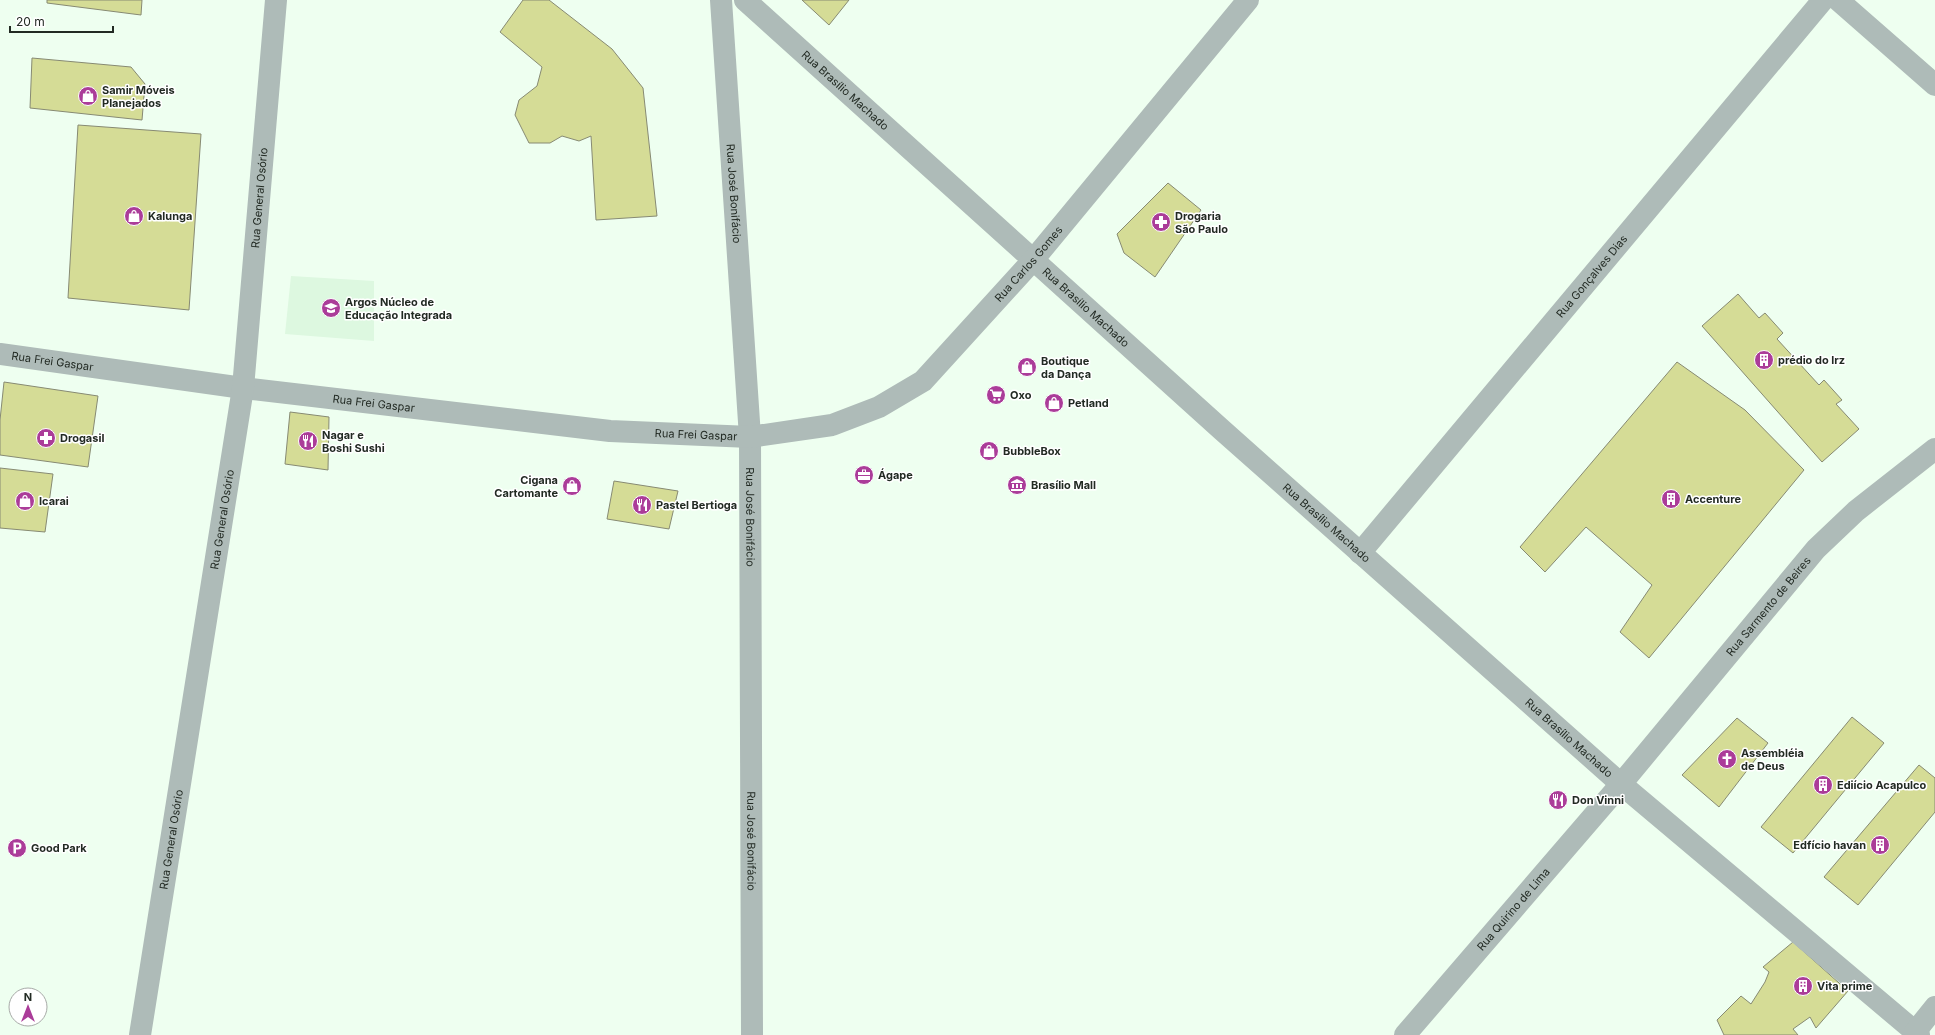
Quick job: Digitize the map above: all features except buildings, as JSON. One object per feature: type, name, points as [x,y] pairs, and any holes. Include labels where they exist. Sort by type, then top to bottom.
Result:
[{"type":"street","name":"Rua General Osório","points":[[140,1035],[243,388],[276,0]]},
{"type":"street","name":"Rua José Bonifácio","points":[[721,0],[750,437],[752,1035]]},
{"type":"street","name":"Rua Brasílio Machado","points":[[745,0],[1360,554],[1621,784],[1917,1033]]},
{"type":"street","name":"Rua Carlos Gomes","points":[[750,437],[832,425],[879,407],[923,381],[1034,259],[1248,0]]},
{"type":"street","name":"Rua Gonçalves Dias","points":[[1360,554],[1823,0]]},
{"type":"street","points":[[1838,0],[1935,85]]},
{"type":"street","name":"Rua Frei Gaspar","points":[[0,354],[243,388],[610,431],[750,437]]},
{"type":"street","name":"Rua Sarmento de Beires","points":[[1621,784],[1816,550],[1856,511],[1935,449]]},
{"type":"street","name":"Rua Quirino de Lima","points":[[1406,1035],[1621,784]]},
{"type":"street","points":[[1917,1033],[1935,1007]]},
{"type":"shaded area","name":"Argos Núcleo de Educação Integrada","points":[[291,276],[374,281],[374,341],[285,334]]},
{"type":"place","name":"Samir Móveis Planejados","points":[[88,96]]},
{"type":"place","name":"Kalunga","points":[[134,216]]},
{"type":"place","name":"Drogaria São Paulo","points":[[1161,222]]},
{"type":"place","name":"Argos Núcleo de Educação Integrada","points":[[331,308]]},
{"type":"place","name":"prédio do lrz","points":[[1764,360]]},
{"type":"place","name":"Boutique da Dança","points":[[1027,367]]},
{"type":"place","name":"Oxo","points":[[996,395]]},
{"type":"place","name":"Petland","points":[[1054,403]]},
{"type":"place","name":"Drogasil","points":[[46,438]]},
{"type":"place","name":"Nagar e Boshi Sushi","points":[[308,441]]},
{"type":"place","name":"BubbleBox","points":[[989,451]]},
{"type":"place","name":"Ágape","points":[[864,475]]},
{"type":"place","name":"Brasílio Mall","points":[[1017,485]]},
{"type":"place","name":"Cigana Cartomante","points":[[572,486]]},
{"type":"place","name":"Accenture","points":[[1671,499]]},
{"type":"place","name":"Icarai","points":[[25,501]]},
{"type":"place","name":"Pastel Bertioga","points":[[642,505]]},
{"type":"place","name":"Assembléia de Deus","points":[[1727,759]]},
{"type":"place","name":"Ediício Acapulco","points":[[1823,785]]},
{"type":"place","name":"Don Vinni","points":[[1558,800]]},
{"type":"place","name":"Edfício havan","points":[[1880,845]]},
{"type":"place","name":"Good Park","points":[[17,848]]},
{"type":"place","name":"Vita prime","points":[[1803,986]]}]
